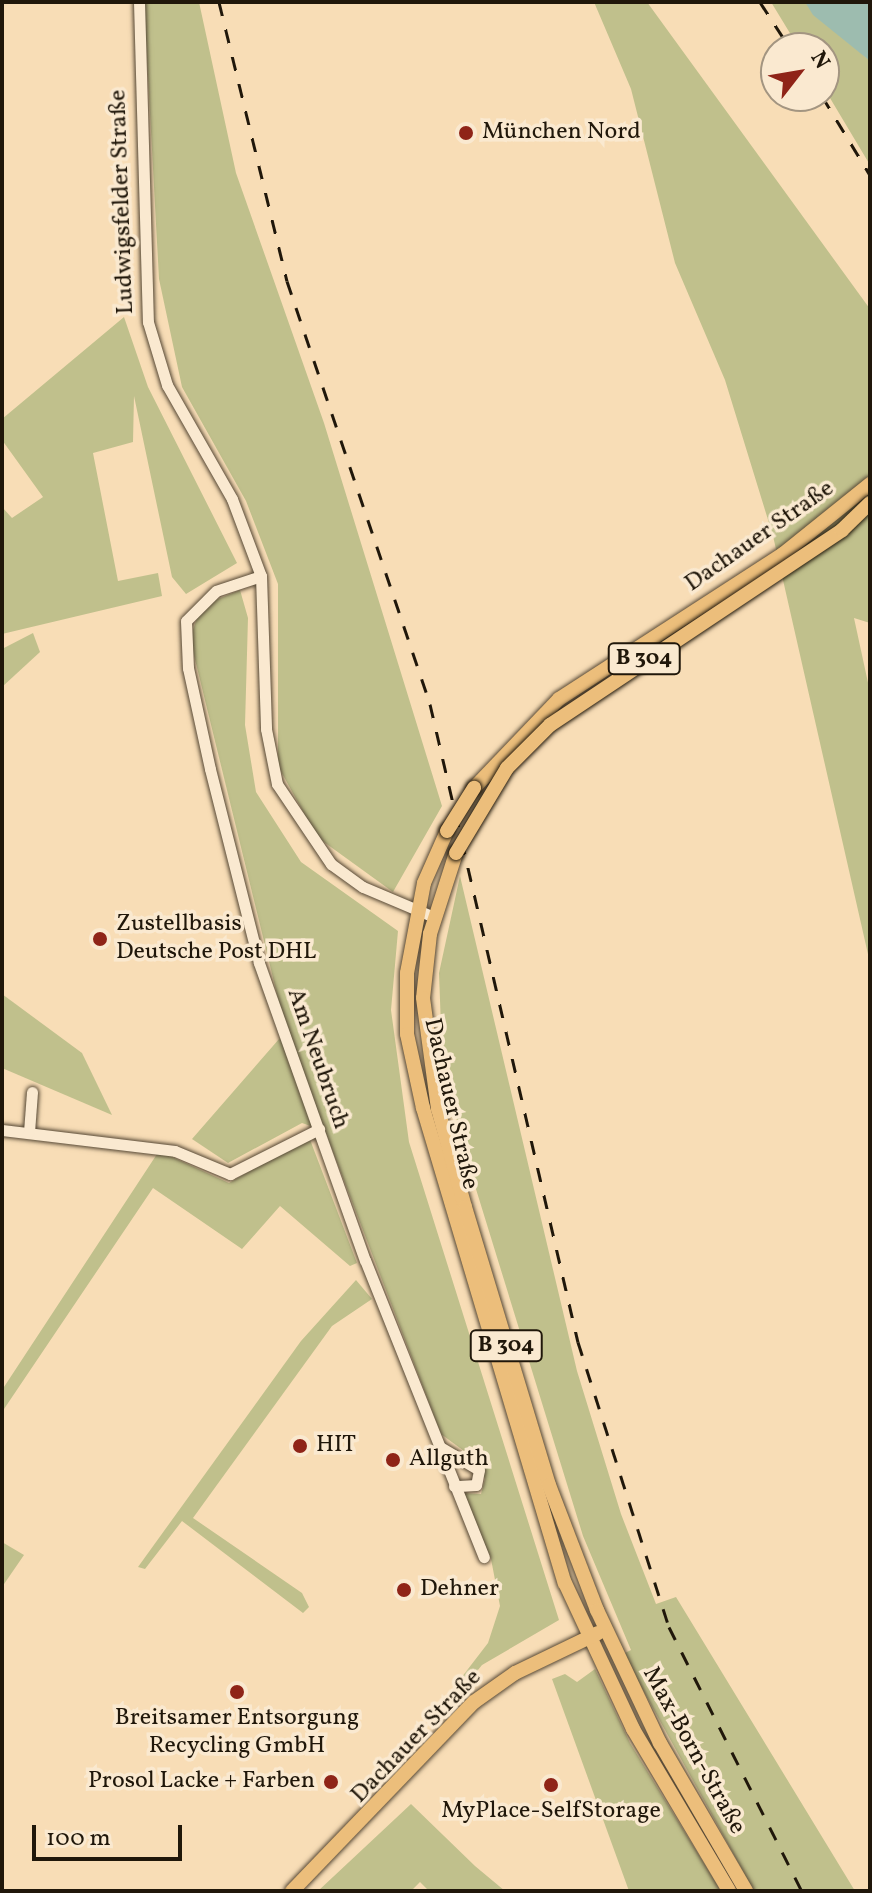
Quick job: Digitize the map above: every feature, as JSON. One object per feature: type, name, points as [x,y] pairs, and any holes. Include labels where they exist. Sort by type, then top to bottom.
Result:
[{"type":"main road","name":"Dachauer Straße","points":[[589,1637],[551,1544],[423,1108],[407,1021],[416,913],[447,831],[496,758],[559,699],[783,554],[870,484]]},
{"type":"main road","name":"Dachauer Straße","points":[[292,1891],[474,1702],[606,1630],[540,1457],[438,1109],[423,998],[434,917],[456,853],[507,768],[550,725],[842,530],[870,503]]},
{"type":"main road","name":"Max-Born-Straße","points":[[606,1630],[675,1770],[746,1891]]},
{"type":"main road","name":"Max-Born-Straße","points":[[589,1637],[633,1729],[729,1891]]},
{"type":"street","name":"Ludwigsfelder Straße","points":[[139,2],[148,322],[167,385],[232,499],[261,576],[268,752],[285,802],[331,864],[416,913],[434,917]]},
{"type":"street","name":"Am Neubruch","points":[[261,576],[198,601],[185,639],[259,963],[439,1447],[484,1557]]},
{"type":"street","points":[[29,1132],[32,1092]]},
{"type":"street","points":[[2,1130],[175,1151],[230,1174],[319,1129]]},
{"type":"street","points":[[439,1447],[479,1470],[476,1485],[454,1486]]},
{"type":"green space","points":[[144,2],[199,2],[236,173],[324,423],[442,806],[393,892],[317,837],[278,766],[278,584],[246,501],[182,387],[159,279]]},
{"type":"green space","points":[[594,2],[647,2],[870,309],[870,623],[854,618],[870,692],[870,963],[773,536],[725,380],[675,263],[631,89]]},
{"type":"green space","points":[[771,2],[805,2],[838,32],[789,32]]},
{"type":"green space","points":[[840,34],[870,61],[870,165],[838,112]]},
{"type":"green space","points":[[124,317],[148,387],[237,563],[186,594],[172,577],[134,396],[133,442],[93,453],[118,581],[158,573],[162,596],[2,634],[2,507],[12,518],[43,497],[2,440],[2,419]]},
{"type":"green space","points":[[240,590],[248,618],[245,725],[256,792],[301,862],[398,931],[391,1010],[409,1142],[559,1620],[482,1665],[465,1686],[458,1682],[488,1643],[500,1606],[491,1559],[461,1493],[481,1494],[485,1479],[479,1462],[441,1434],[325,1131],[302,1123],[228,1163],[192,1139],[286,1031],[190,639],[201,606]]},
{"type":"green space","points":[[33,633],[40,652],[2,687],[2,649]]},
{"type":"green space","points":[[460,876],[577,1371],[621,1514],[656,1604],[676,1597],[855,1891],[754,1891],[623,1654],[631,1650],[583,1536],[463,1147],[442,1055],[439,973]]},
{"type":"green space","points":[[2,994],[82,1053],[112,1115],[2,1068]]},
{"type":"green space","points":[[309,1137],[357,1263],[350,1266],[280,1206],[242,1249],[153,1188],[2,1412],[2,1390],[159,1151],[229,1183]]},
{"type":"green space","points":[[356,1280],[372,1299],[332,1326],[193,1518],[302,1593],[309,1607],[303,1613],[182,1521],[145,1569],[138,1567],[301,1341]]},
{"type":"green space","points":[[2,1542],[24,1555],[2,1587]]},
{"type":"green space","points":[[595,1669],[630,1743],[721,1891],[629,1891],[552,1679],[565,1674],[577,1682]]},
{"type":"green space","points":[[411,1804],[505,1891],[429,1891],[420,1882],[411,1891],[318,1891]]},
{"type":"shaded area","points":[[805,2],[870,2],[870,61],[840,37],[840,32],[834,32],[813,15]]},
{"type":"railway","points":[[219,2],[287,281],[430,704],[578,1342],[669,1627],[802,1891]]},
{"type":"railway","points":[[760,2],[780,32]]},
{"type":"railway","points":[[832,112],[870,175]]},
{"type":"place","name":"München Nord","points":[[466,133]]},
{"type":"place","name":"Zustellbasis Deutsche Post DHL","points":[[100,939]]},
{"type":"place","name":"HIT","points":[[300,1446]]},
{"type":"place","name":"Allguth","points":[[393,1460]]},
{"type":"place","name":"Dehner","points":[[404,1590]]},
{"type":"place","name":"Breitsamer Entsorgung Recycling GmbH","points":[[237,1692]]},
{"type":"place","name":"Prosol Lacke + Farben","points":[[331,1782]]},
{"type":"place","name":"MyPlace-SelfStorage","points":[[551,1785]]}]
